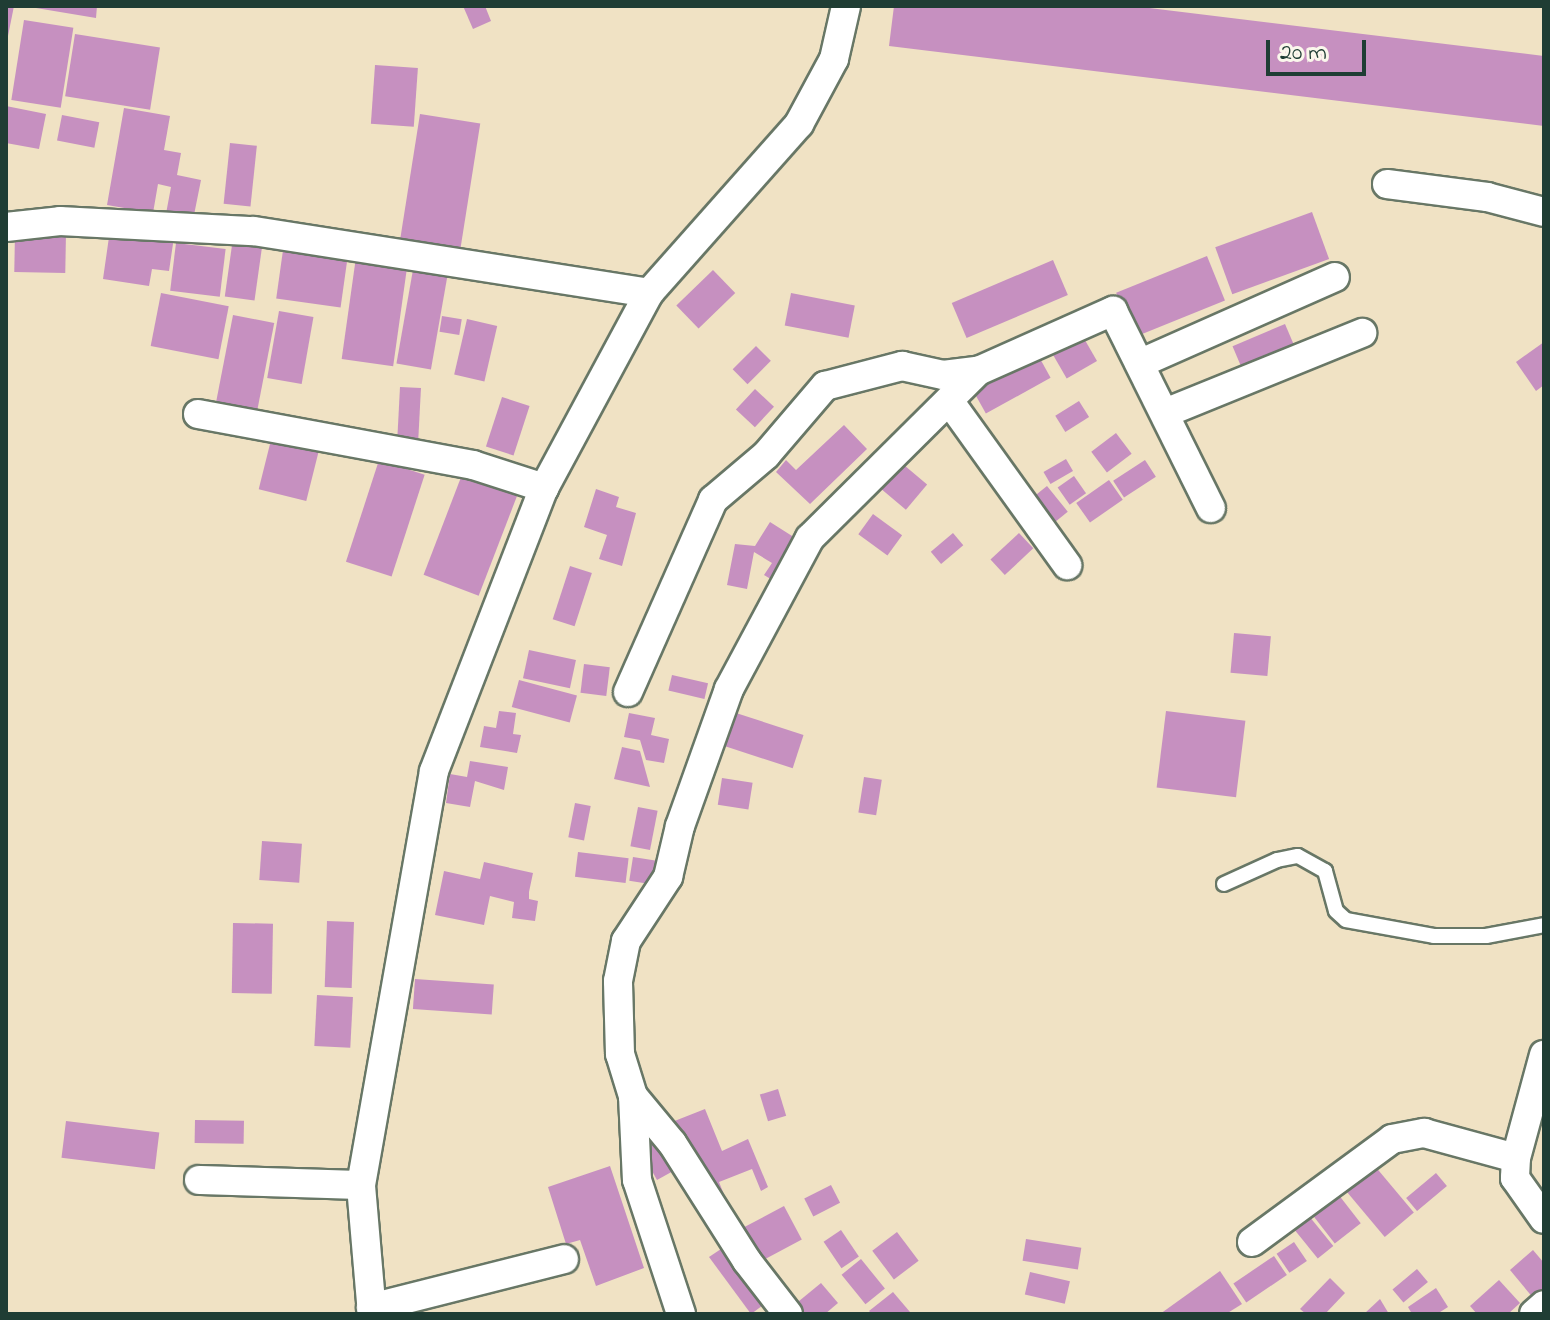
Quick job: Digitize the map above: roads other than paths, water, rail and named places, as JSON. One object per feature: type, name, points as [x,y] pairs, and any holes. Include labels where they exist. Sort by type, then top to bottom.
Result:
[{"type":"street","points":[[564,1259],[372,1311],[361,1185],[434,771],[544,488],[649,293],[799,124],[834,59],[846,6]]},
{"type":"street","points":[[1387,184],[1487,197],[1544,212]]},
{"type":"street","points":[[6,227],[60,221],[254,231],[649,293]]},
{"type":"street","points":[[1141,363],[1335,277]]},
{"type":"street","points":[[628,692],[713,500],[766,455],[825,386],[902,366],[943,375],[978,371],[1106,311],[1118,315],[1211,508]]},
{"type":"street","points":[[1165,413],[1362,333]]},
{"type":"street","points":[[681,1314],[637,1180],[633,1096],[620,1054],[618,981],[626,941],[668,877],[680,826],[729,689],[810,538],[978,371]]},
{"type":"street","points":[[950,402],[1067,565]]},
{"type":"street","points":[[198,414],[473,465],[544,488]]},
{"type":"street","points":[[1544,1055],[1516,1158],[1515,1178],[1537,1216],[1544,1219]]},
{"type":"street","points":[[633,1096],[672,1143],[747,1261],[788,1314]]},
{"type":"street","points":[[1252,1242],[1392,1139],[1424,1133],[1516,1158]]},
{"type":"street","points":[[199,1180],[361,1185]]},
{"type":"street","points":[[1534,1314],[1544,1305]]},
{"type":"lane","points":[[1224,884],[1277,860],[1298,856],[1325,871],[1336,911],[1346,920],[1434,936],[1486,936],[1544,925]]}]
